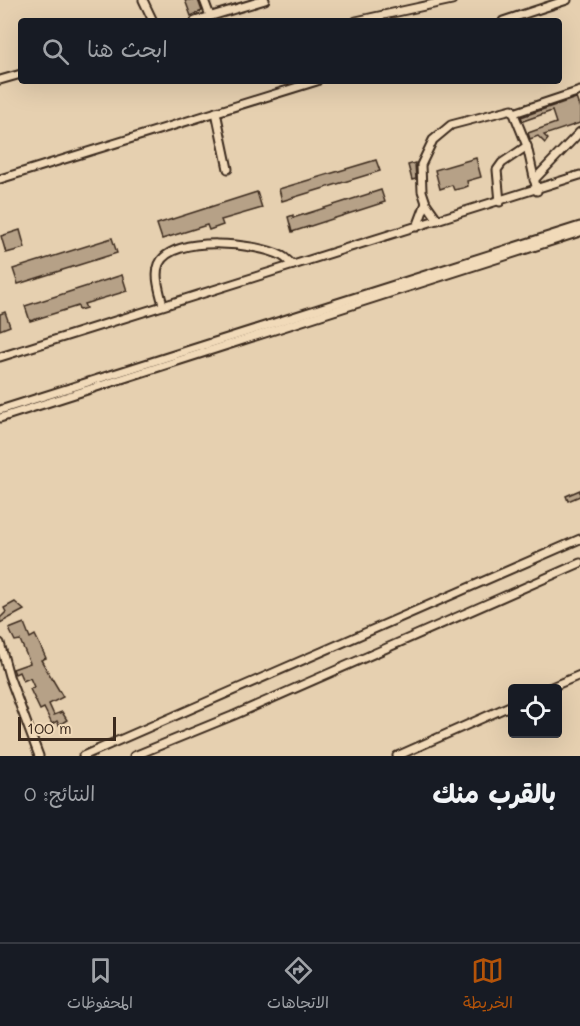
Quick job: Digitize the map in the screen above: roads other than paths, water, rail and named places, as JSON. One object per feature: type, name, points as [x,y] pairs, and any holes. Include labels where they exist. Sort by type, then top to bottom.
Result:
[{"type":"street","points":[[143,0],[152,18]]},
{"type":"street","points":[[204,0],[210,16]]},
{"type":"street","points":[[204,18],[265,0]]},
{"type":"street","points":[[370,18],[452,0]]},
{"type":"street","points":[[512,18],[567,0]]},
{"type":"street","points":[[0,80],[18,75]]},
{"type":"street","points":[[0,179],[307,84]]},
{"type":"street","points":[[514,113],[580,90]]},
{"type":"street","points":[[438,220],[426,203],[422,191],[422,165],[427,150],[438,134],[461,122],[510,108],[527,146],[537,190]]},
{"type":"street","points":[[216,112],[228,169]]},
{"type":"street","points":[[534,180],[580,132]]},
{"type":"street","points":[[500,202],[497,170],[502,163],[527,146]]},
{"type":"street","points":[[0,357],[500,202],[580,175]]},
{"type":"street","points":[[417,227],[426,203]]},
{"type":"street","points":[[0,410],[580,226]]},
{"type":"street","points":[[0,418],[580,232]]},
{"type":"street","points":[[163,305],[157,274],[158,266],[169,253],[181,247],[209,244],[276,253],[284,256],[292,265]]},
{"type":"street","points":[[83,756],[580,540]]},
{"type":"street","points":[[134,756],[232,716],[580,563]]},
{"type":"street","points":[[0,643],[16,698],[39,756]]},
{"type":"street","points":[[559,684],[580,675]]},
{"type":"street","points":[[397,756],[508,707]]}]
